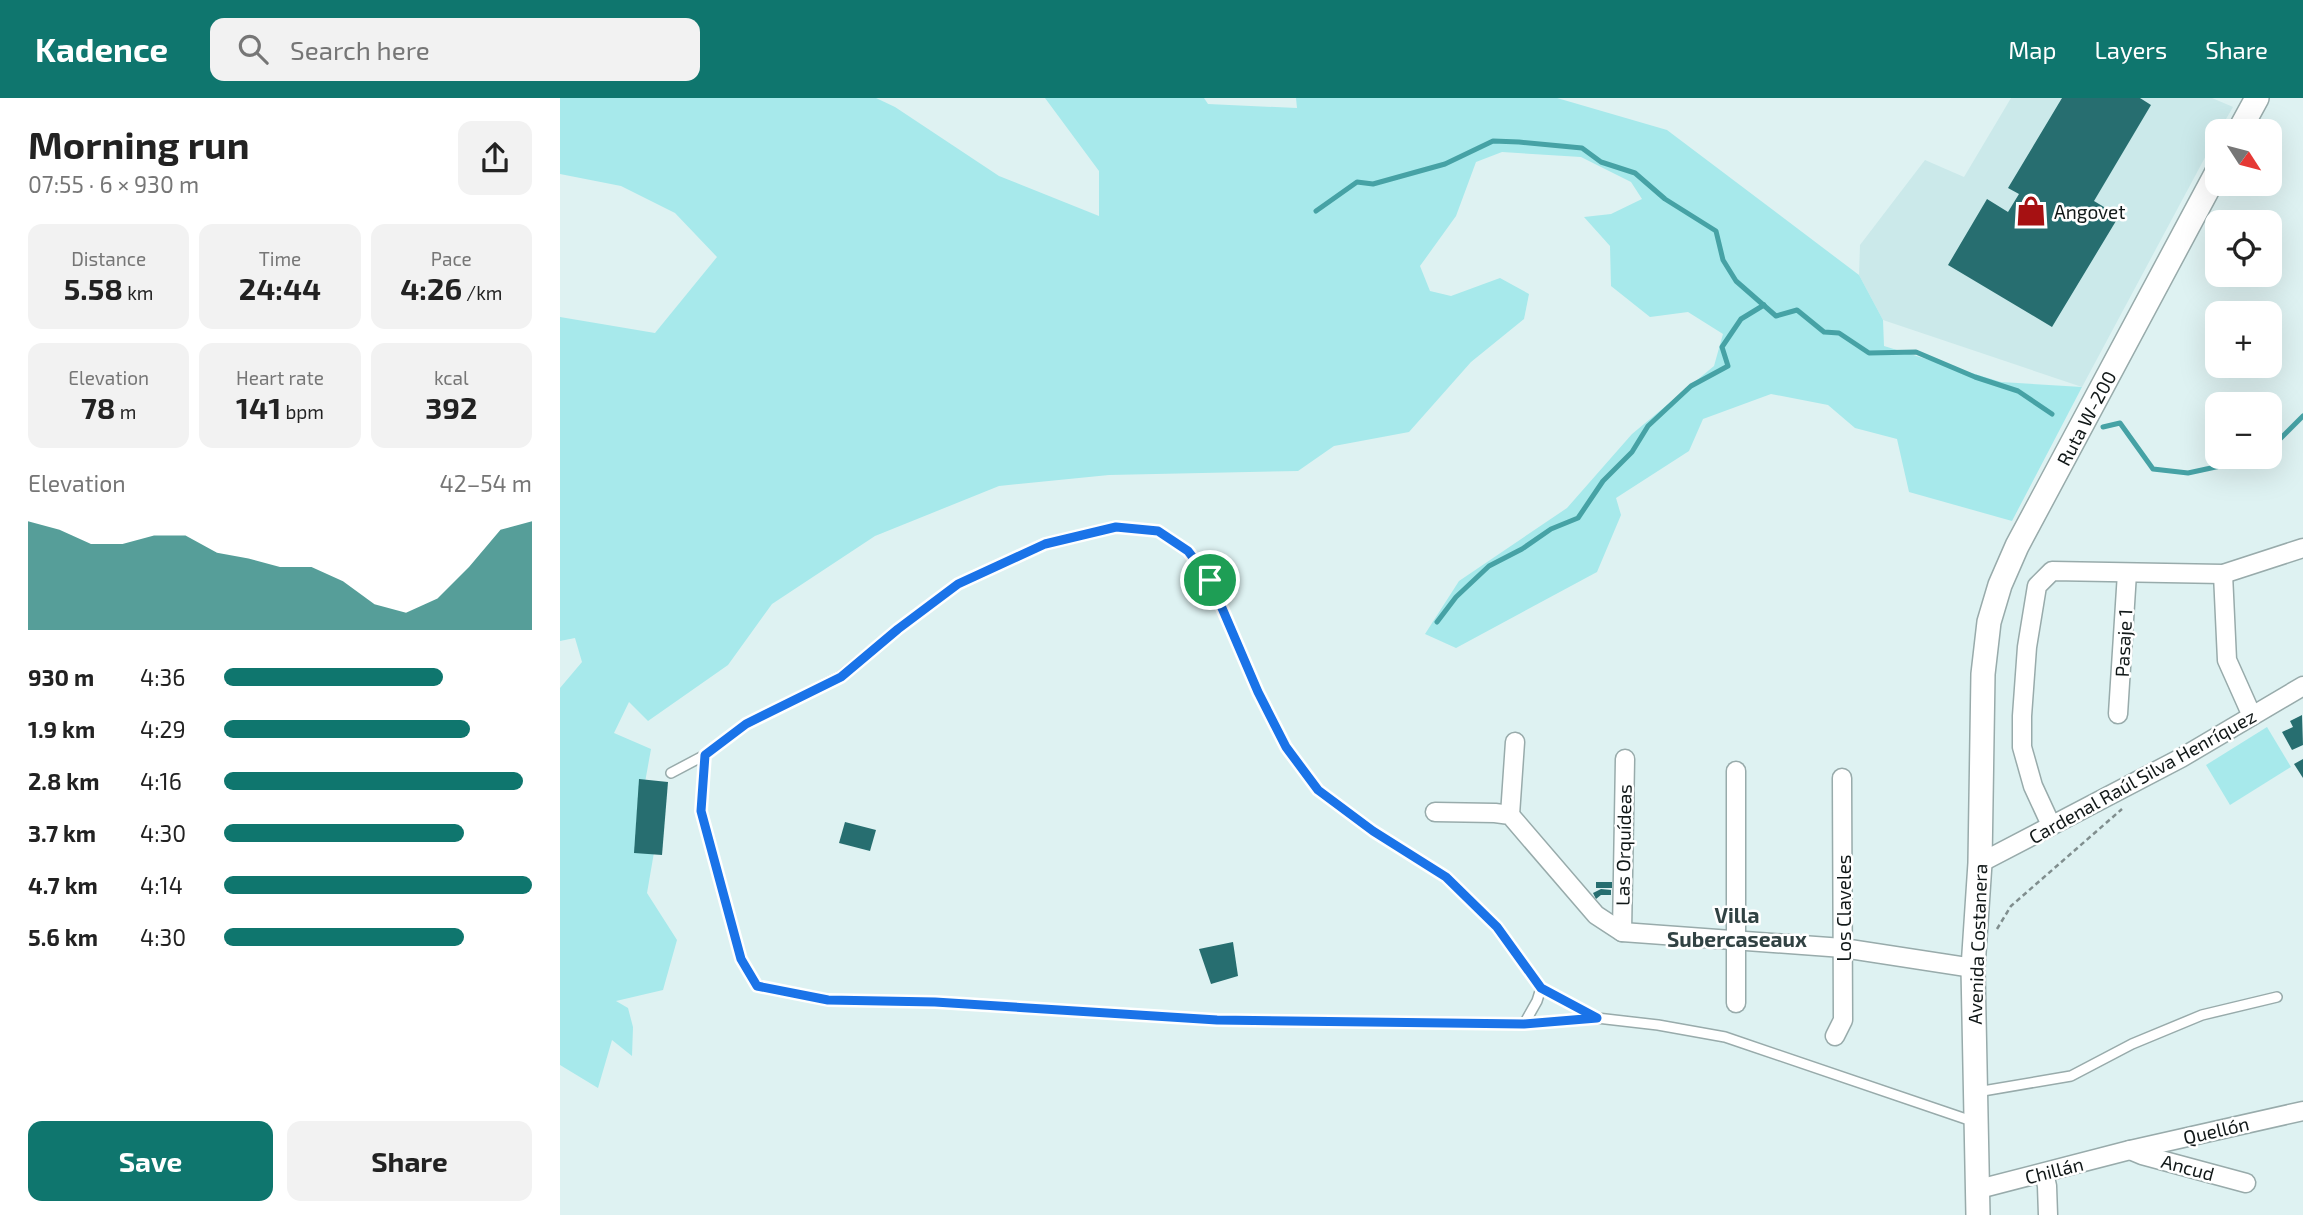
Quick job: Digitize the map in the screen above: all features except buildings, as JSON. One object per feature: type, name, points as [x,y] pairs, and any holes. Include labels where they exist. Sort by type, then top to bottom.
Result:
[{"type":"street","points":[[2246,119],[2257,98]]},
{"type":"street","name":"Ruta W-200","points":[[1983,674],[1989,622],[2000,585],[2017,546],[2205,194]]},
{"type":"street","points":[[2051,825],[2032,786],[2022,747],[2027,647],[2037,586],[2052,571],[2224,574],[2300,556]]},
{"type":"street","name":"Pasaje 1","points":[[2118,714],[2127,573]]},
{"type":"street","points":[[2224,574],[2227,660],[2252,716]]},
{"type":"street","name":"Avenida Costanera","points":[[1978,1215],[1973,968],[1980,863],[1983,674]]},
{"type":"street","name":"Cardenal Raúl Silva Henríquez","points":[[1980,863],[2181,758],[2303,686]]},
{"type":"street","points":[[1510,815],[1516,743]]},
{"type":"street","name":"Las Orquídeas","points":[[1622,932],[1625,759]]},
{"type":"street","points":[[1736,1003],[1737,771]]},
{"type":"street","name":"Los Claveles","points":[[1835,1036],[1843,1020],[1842,778]]},
{"type":"street","points":[[1435,812],[1510,815],[1596,915],[1622,932],[1843,948],[1973,968]]},
{"type":"street","name":"Quellón","points":[[2130,1150],[2303,1111]]},
{"type":"street","name":"Chillán","points":[[1979,1189],[2130,1150]]},
{"type":"street","name":"Ancud","points":[[2130,1150],[2246,1183]]},
{"type":"street","points":[[2044,1172],[2048,1215]]},
{"type":"lane","points":[[671,773],[705,755],[746,724],[841,677],[898,629],[958,584],[1045,544],[1116,527],[1158,531],[1188,551],[1210,580],[1258,692],[1286,747],[1318,790],[1373,831],[1446,877],[1497,927],[1541,988],[1597,1018]]},
{"type":"lane","points":[[705,755],[701,811],[741,959],[757,986],[828,1000],[935,1002],[1217,1020],[1524,1024],[1597,1018],[1726,1037],[1966,1119],[1976,1119]]},
{"type":"lane","points":[[1524,1024],[1541,988]]},
{"type":"lane","points":[[1975,1093],[2071,1076],[2132,1044],[2202,1015],[2277,997]]},
{"type":"path","points":[[1992,937],[2011,906],[2131,801]]},
{"type":"shaded area","points":[[560,98],[876,98],[895,107],[999,176],[1099,216],[1099,171],[1045,98],[1204,98],[1208,104],[1297,108],[1296,98],[1557,98],[1667,130],[1859,275],[1883,320],[1884,346],[2001,382],[2082,387],[2012,521],[1909,492],[1897,439],[1855,428],[1828,405],[1771,394],[1703,419],[1689,451],[1616,498],[1621,515],[1597,572],[1456,648],[1425,634],[1459,581],[1567,508],[1632,434],[1714,366],[1723,334],[1688,312],[1650,317],[1611,286],[1610,246],[1584,217],[1611,214],[1642,199],[1631,182],[1581,157],[1502,152],[1476,162],[1456,216],[1420,266],[1430,291],[1451,296],[1500,278],[1529,294],[1524,319],[1471,362],[1409,432],[1334,446],[1298,471],[1109,475],[999,486],[875,536],[772,604],[728,665],[648,721],[629,702],[614,733],[651,749],[644,788],[657,835],[647,893],[677,940],[663,990],[616,1001],[628,1008],[633,1027],[632,1056],[612,1040],[598,1088],[560,1065],[560,688],[582,662],[575,638],[560,641],[560,317],[655,333],[717,257],[675,213],[621,186],[560,174]]},
{"type":"shaded area","name":"Angovet","points":[[2011,98],[2212,98],[2233,107],[2226,119],[2205,119],[2205,157],[2082,387],[1883,320],[1859,275],[1860,245],[1925,160],[1964,177]]},
{"type":"shaded area","points":[[2267,727],[2291,767],[2230,805],[2206,765]]},
{"type":"waterway","points":[[1316,211],[1357,182],[1373,184],[1445,164],[1493,141],[1582,148],[1601,162],[1635,173],[1665,199],[1716,231],[1723,260],[1736,281],[1776,316],[1797,310],[1824,332],[1839,333],[1869,353],[1916,352],[1975,377],[2018,391],[2052,414]]},
{"type":"waterway","points":[[1437,622],[1456,597],[1489,566],[1522,549],[1551,529],[1578,518],[1603,481],[1632,452],[1648,426],[1691,386],[1728,366],[1722,347],[1741,319],[1764,305]]},
{"type":"waterway","points":[[2282,437],[2303,416]]},
{"type":"waterway","points":[[2103,427],[2120,423],[2153,469],[2188,473],[2206,469]]},
{"type":"place","name":"Angovet","points":[[2031,211]]},
{"type":"district","name":"Villa Subercaseaux","points":[[1737,926]]},
{"type":"route","points":[[1116,527],[1158,531],[1188,551],[1210,580],[1258,692],[1286,747],[1318,790],[1373,831],[1446,877],[1497,927],[1541,988],[1597,1018],[1524,1024],[1217,1020],[935,1002],[828,1000],[757,986],[741,959],[701,811],[705,755],[746,724],[841,677],[898,629],[958,584],[1045,544],[1116,527]]}]
